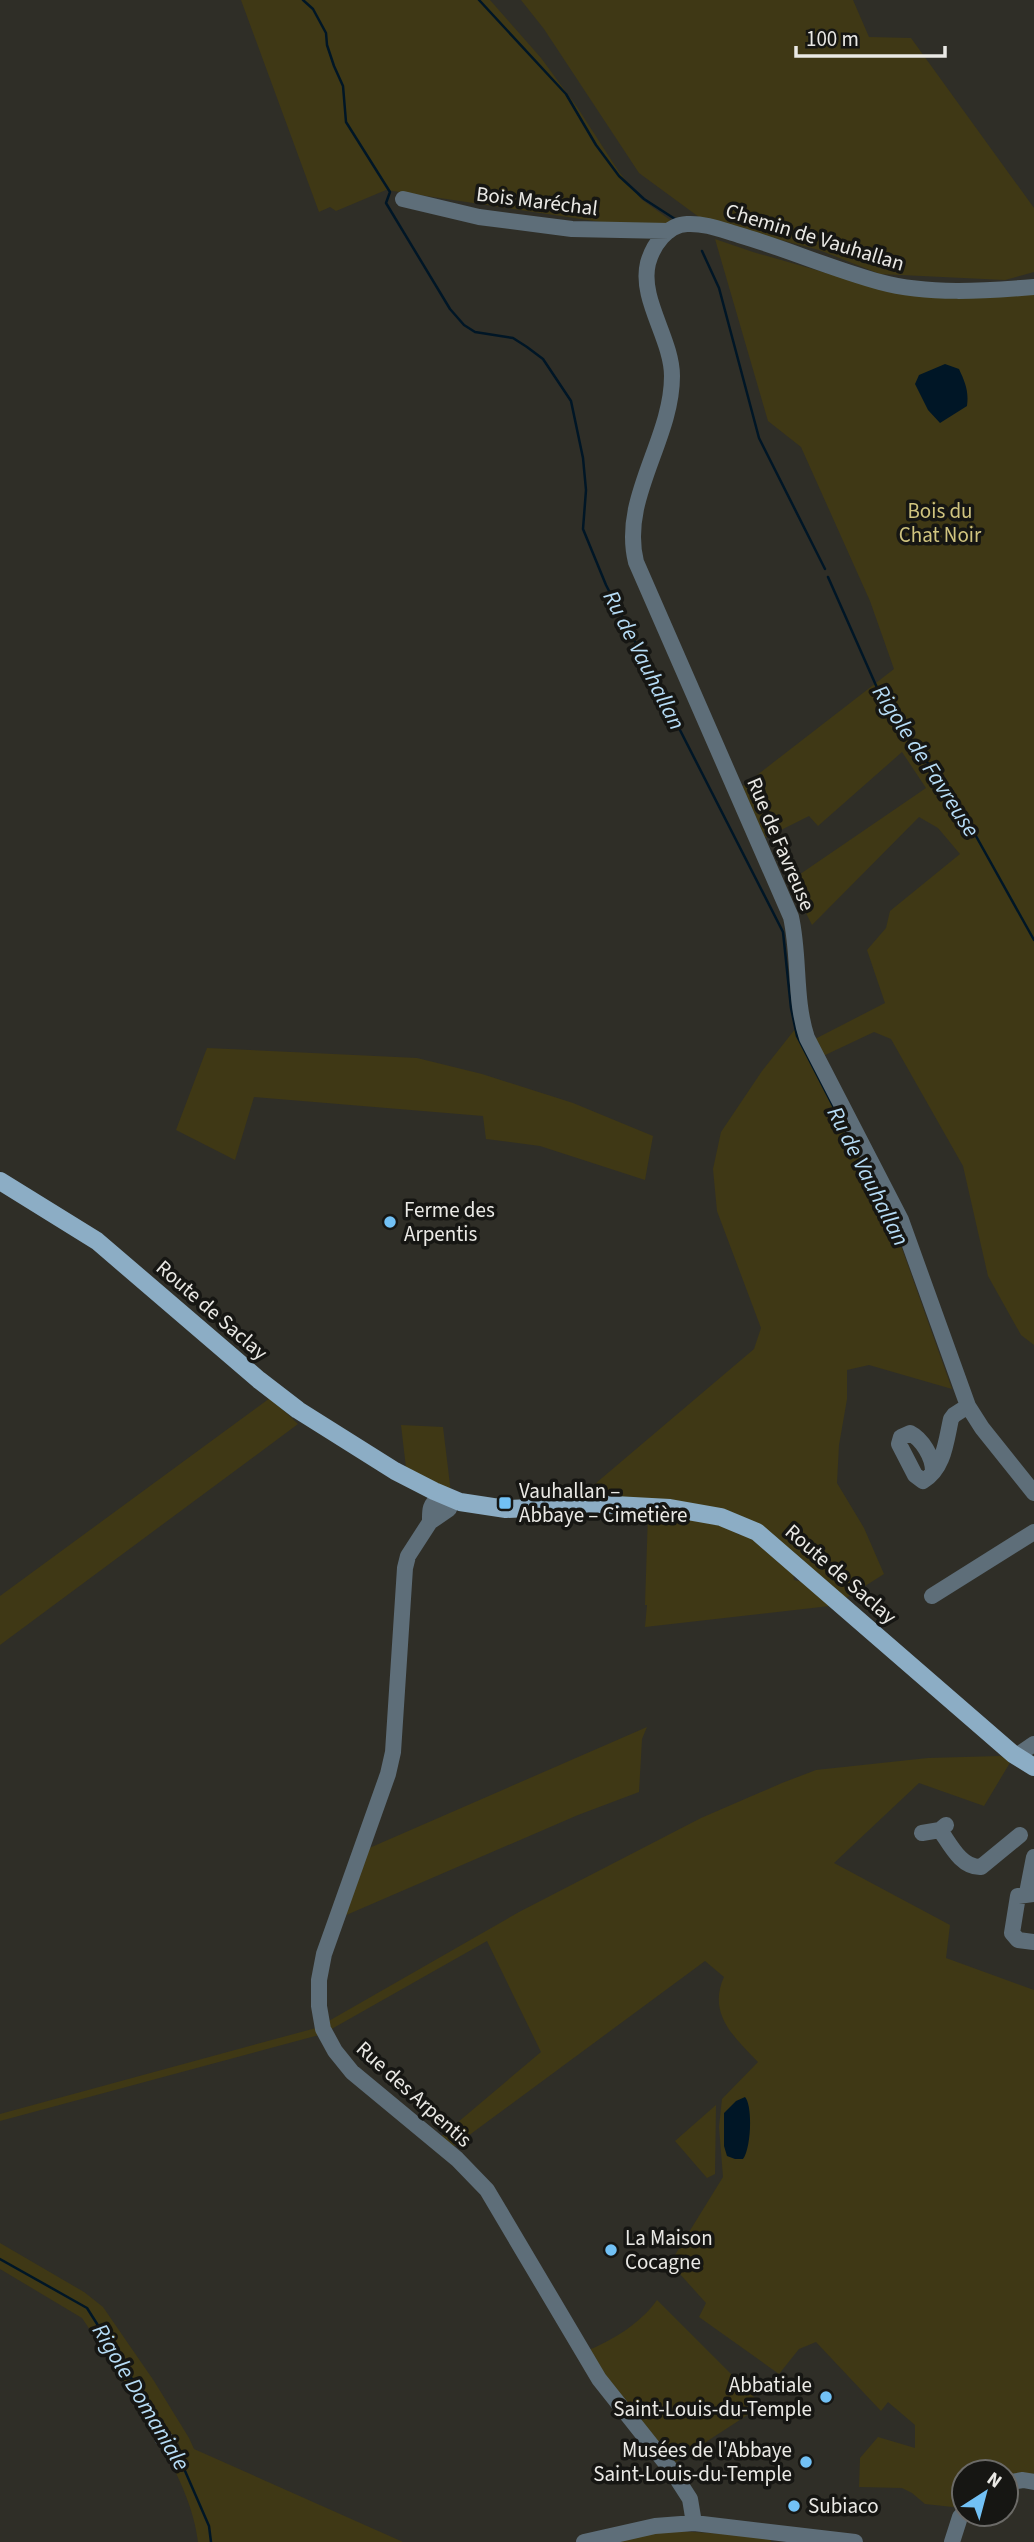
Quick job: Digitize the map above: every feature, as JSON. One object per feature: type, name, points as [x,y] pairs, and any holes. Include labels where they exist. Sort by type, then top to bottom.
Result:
[{"type":"main road","name":"Route de Saclay","points":[[0,1181],[97,1241],[273,1391],[338,1436],[433,1491],[460,1502],[506,1509],[531,1508],[559,1502],[625,1504],[701,1513],[740,1524],[757,1532],[1016,1756],[1034,1767]]},
{"type":"main road","name":"Route de Saclay","points":[[396,1471],[441,1505],[477,1518],[502,1521],[533,1519],[578,1504]]},
{"type":"street","name":"Bois Maréchal","points":[[403,199],[479,217],[572,229],[669,231]]},
{"type":"street","name":"Chemin de Vauhallan","points":[[669,231],[685,224],[710,227],[896,286],[946,289],[1034,287]]},
{"type":"street","name":"Rue de Favreuse","points":[[669,231],[654,248],[647,270],[647,284],[670,361],[671,388],[637,505],[632,535],[636,562],[791,918],[796,940],[802,1023],[807,1038],[901,1220],[968,1406],[982,1428],[1034,1493]]},
{"type":"street","points":[[933,1471],[941,1461],[951,1419],[968,1406]]},
{"type":"street","name":"Route de Saclay","points":[[441,1505],[439,1498],[470,1509],[480,1506]]},
{"type":"street","name":"Rue des Arpentis","points":[[441,1505],[430,1510],[430,1522],[408,1556],[405,1568],[393,1752],[388,1774],[324,1954],[319,1980],[319,2006],[323,2029],[335,2051],[352,2072],[457,2160],[487,2190],[599,2379],[672,2471],[690,2499],[694,2523]]},
{"type":"street","points":[[932,1596],[1034,1532]]},
{"type":"street","points":[[1016,1756],[1034,1744]]},
{"type":"street","points":[[922,1832],[944,1827],[964,1861],[974,1867],[981,1867],[1024,1834]]},
{"type":"street","points":[[1034,1857],[1030,1893],[1018,1896],[1012,1933],[1017,1940],[1034,1942]]},
{"type":"street","points":[[584,2542],[655,2526],[694,2523],[855,2542]]},
{"type":"green space","points":[[241,0],[490,0],[541,58],[619,172],[641,199],[673,222],[635,227],[386,190],[336,211],[330,207],[319,212]]},
{"type":"green space","points":[[521,0],[853,0],[869,37],[911,38],[1034,208],[1034,272],[1005,280],[880,274],[819,250],[703,220],[639,173],[544,29]]},
{"type":"green space","name":"Bois du Chat Noir","points":[[715,239],[882,289],[1002,296],[1034,294],[1034,1345],[1021,1335],[988,1276],[963,1166],[891,1039],[874,1032],[821,1057],[815,1039],[885,1003],[867,950],[886,928],[890,911],[960,854],[938,828],[919,817],[812,925],[790,881],[926,788],[902,752],[818,826],[809,816],[765,838],[756,828],[739,789],[894,669],[870,601],[801,447],[768,421]]},
{"type":"green space","points":[[796,1028],[849,1130],[900,1243],[952,1389],[869,1365],[847,1370],[847,1399],[839,1445],[837,1483],[864,1528],[884,1574],[843,1600],[756,1533],[586,1496],[589,1489],[754,1349],[761,1328],[717,1211],[713,1169],[721,1132],[762,1071]]},
{"type":"green space","points":[[207,1048],[417,1058],[482,1074],[573,1103],[653,1136],[645,1180],[540,1146],[486,1139],[483,1116],[254,1097],[235,1160],[176,1130]]},
{"type":"green space","points":[[270,1398],[298,1424],[0,1645],[0,1596]]},
{"type":"green space","points":[[401,1425],[443,1427],[451,1493],[406,1468]]},
{"type":"green space","points":[[648,1514],[707,1522],[739,1535],[747,1535],[793,1573],[794,1580],[803,1582],[830,1606],[645,1627]]},
{"type":"green space","points":[[647,1727],[642,1739],[639,1792],[578,1815],[344,1916],[367,1849]]},
{"type":"green space","points":[[1000,1756],[1011,1761],[984,1806],[919,1783],[834,1863],[950,1925],[946,1958],[1034,1990],[1034,2476],[1020,2478],[1020,2458],[950,2458],[950,2507],[925,2504],[902,2488],[859,2487],[860,2458],[878,2437],[915,2448],[915,2425],[888,2402],[881,2411],[816,2342],[799,2349],[779,2374],[699,2317],[706,2303],[670,2263],[723,2177],[719,2127],[722,2099],[758,2062],[726,2024],[719,2003],[724,1977],[705,1961],[449,2150],[438,2139],[541,2052],[487,1941],[328,2031],[327,2022],[519,1912],[701,1818],[816,1770],[928,1758]]},
{"type":"green space","points":[[316,2028],[319,2035],[0,2121],[0,2114]]},
{"type":"green space","points":[[716,2105],[715,2174],[707,2178],[675,2141]]},
{"type":"green space","points":[[0,2243],[84,2292],[103,2307],[154,2381],[194,2449],[403,2542],[198,2542],[189,2503],[161,2443],[180,2448],[177,2438],[155,2432],[82,2318],[0,2269]]},
{"type":"green space","points":[[657,2300],[758,2401],[749,2414],[672,2464],[586,2351],[625,2330]]},
{"type":"green space","points":[[678,2531],[770,2537],[771,2542],[611,2542],[619,2537]]},
{"type":"water","points":[[945,364],[959,369],[966,387],[967,406],[940,423],[928,410],[915,384],[919,375]]},
{"type":"water","points":[[745,2097],[750,2118],[748,2146],[743,2159],[735,2159],[727,2156],[724,2146],[724,2113],[736,2101]]},
{"type":"waterway","name":"Ru de Vauhallan","points":[[303,0],[313,9],[326,33],[327,45],[343,86],[346,122],[390,192],[386,203],[450,309],[464,325],[475,332],[513,338],[543,359],[571,401],[583,458],[586,490],[583,529],[606,585],[783,932],[791,1008],[797,1036],[849,1137]]},
{"type":"waterway","name":"Rigole de Favreuse","points":[[479,0],[566,94],[596,145],[619,176],[644,199],[675,219]]},
{"type":"waterway","name":"Rigole de Favreuse","points":[[702,251],[719,288],[759,438],[825,569]]},
{"type":"waterway","name":"Rigole de Favreuse","points":[[828,577],[882,699],[962,811],[1034,940]]},
{"type":"waterway","name":"Rigole Domaniale","points":[[0,2259],[87,2308],[166,2433]]},
{"type":"waterway","name":"Rigole Domaniale","points":[[172,2441],[209,2526],[211,2542]]},
{"type":"place","name":"Ferme des Arpentis","points":[[390,1222]]},
{"type":"place","name":"Vauhallan – Abbaye – Cimetière","points":[[505,1503]]},
{"type":"place","name":"La Maison Cocagne","points":[[611,2250]]},
{"type":"place","name":"Abbatiale Saint-Louis-du-Temple","points":[[826,2397]]},
{"type":"place","name":"Musées de l'Abbaye Saint-Louis-du-Temple","points":[[806,2462]]},
{"type":"place","name":"Subiaco","points":[[794,2506]]}]
